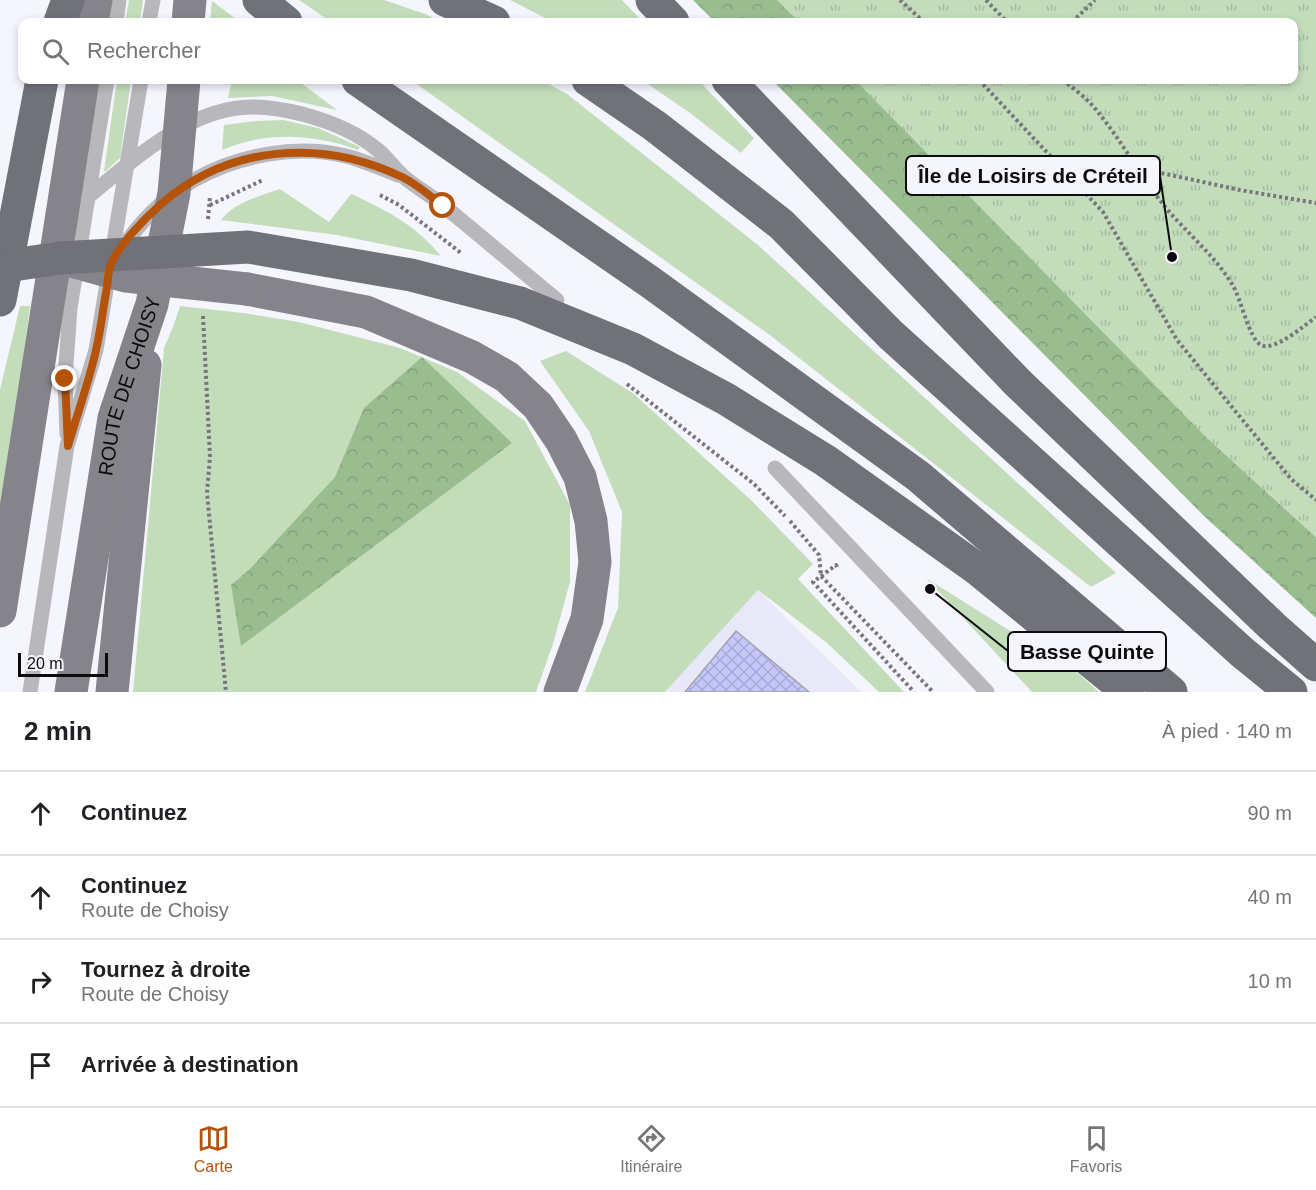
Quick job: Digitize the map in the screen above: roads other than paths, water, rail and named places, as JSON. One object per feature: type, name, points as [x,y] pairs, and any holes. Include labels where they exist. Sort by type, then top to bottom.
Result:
[{"type":"highway","points":[[61,18],[68,0]]},
{"type":"highway","points":[[260,0],[281,18]]},
{"type":"highway","points":[[445,0],[485,18]]},
{"type":"highway","points":[[652,0],[669,18]]},
{"type":"highway","points":[[0,300],[41,84]]},
{"type":"highway","points":[[364,84],[650,282],[918,476],[1171,692]]},
{"type":"highway","points":[[594,84],[655,126],[781,224],[891,335],[1243,653],[1291,692]]},
{"type":"highway","points":[[732,84],[1018,383],[1272,626],[1316,665]]},
{"type":"highway","points":[[0,267],[60,258],[248,247],[411,275],[520,303],[633,349],[726,399],[825,460],[976,568],[1128,692]]},
{"type":"main road","points":[[93,18],[96,0]]},
{"type":"main road","points":[[188,18],[190,0]]},
{"type":"main road","points":[[0,611],[82,84]]},
{"type":"main road","name":"ROUTE DE CHOISY","points":[[70,692],[114,418],[152,304],[174,193],[184,84]]},
{"type":"main road","points":[[60,258],[126,276],[247,289],[366,312],[472,357],[507,377],[538,406],[561,440],[580,477],[591,521],[595,562],[587,619],[560,692]]},
{"type":"main road","points":[[112,692],[152,304]]},
{"type":"lane","points":[[117,18],[119,0]]},
{"type":"lane","points":[[150,18],[153,0]]},
{"type":"lane","name":"ROUTE DE CHOISY","points":[[68,446],[65,379],[70,308],[106,84]]},
{"type":"lane","name":"ROUTE DE CHOISY","points":[[30,692],[68,446],[96,350],[140,84]]},
{"type":"lane","points":[[88,197],[143,151],[180,128],[216,112],[253,107],[289,111],[314,117],[357,136],[379,151],[404,177],[443,206],[557,300]]},
{"type":"lane","points":[[110,265],[133,232],[174,193],[195,179],[241,160],[280,153],[322,152],[345,156],[404,177]]},
{"type":"lane","points":[[39,355],[70,308]]},
{"type":"lane","points":[[775,468],[987,692]]},
{"type":"place","name":"Île de Loisirs de Créteil","points":[[1172,257]]},
{"type":"place","name":"Basse Quinte","points":[[930,589]]}]
